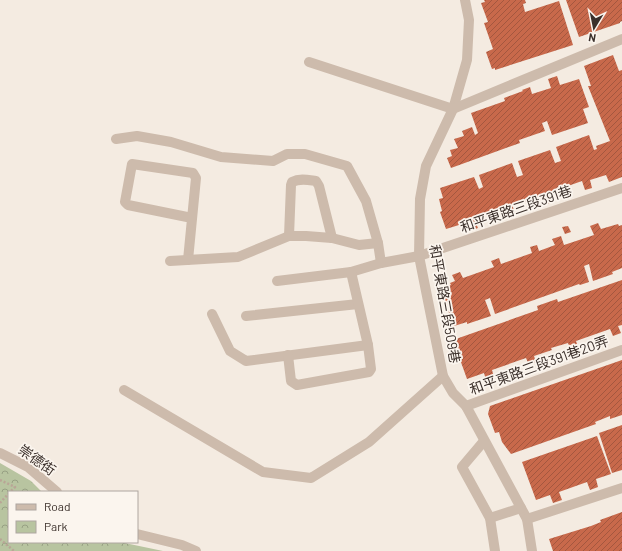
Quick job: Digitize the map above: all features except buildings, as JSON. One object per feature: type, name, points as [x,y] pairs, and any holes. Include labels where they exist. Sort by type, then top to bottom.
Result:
[{"type":"street","name":"和平東路三段509巷","points":[[464,0],[468,20],[467,60],[453,109],[426,166],[420,199],[419,256],[443,376],[454,393],[466,406],[527,519],[532,551]]},
{"type":"street","points":[[309,62],[453,109],[622,39]]},
{"type":"street","points":[[116,139],[137,136],[171,142],[221,157],[272,161],[287,154],[305,154],[347,166],[366,201],[378,243],[381,263]]},
{"type":"street","points":[[188,260],[192,218],[196,175],[193,173],[132,164],[125,202],[128,205],[192,218]]},
{"type":"street","points":[[289,236],[292,182],[297,180],[308,180],[316,181],[319,186],[332,238]]},
{"type":"street","name":"和平東路三段391巷","points":[[277,281],[351,272],[381,263],[419,256],[622,188]]},
{"type":"street","points":[[170,261],[238,257],[289,236],[332,238],[359,245],[378,243]]},
{"type":"street","points":[[288,355],[291,381],[297,385],[369,372],[372,365],[351,272]]},
{"type":"street","points":[[246,316],[358,304]]},
{"type":"street","points":[[212,314],[230,351],[246,361],[368,345]]},
{"type":"street","name":"和平東路三段391巷20弄","points":[[466,406],[622,350]]},
{"type":"street","points":[[124,390],[263,472],[311,478],[369,442],[443,376]]},
{"type":"street","points":[[484,441],[462,467],[490,518],[495,551]]},
{"type":"street","name":"崇德街","points":[[0,453],[28,467],[56,491]]},
{"type":"street","points":[[527,519],[622,488]]},
{"type":"street","points":[[490,518],[521,508]]},
{"type":"street","points":[[138,534],[182,545],[196,551]]},
{"type":"path","points":[[0,480],[15,487],[12,491]]},
{"type":"path","points":[[0,503],[8,495]]},
{"type":"path","points":[[0,539],[14,551]]},
{"type":"green space","points":[[0,463],[31,481],[41,491],[8,491],[8,543],[125,543],[163,551],[0,551]]}]
